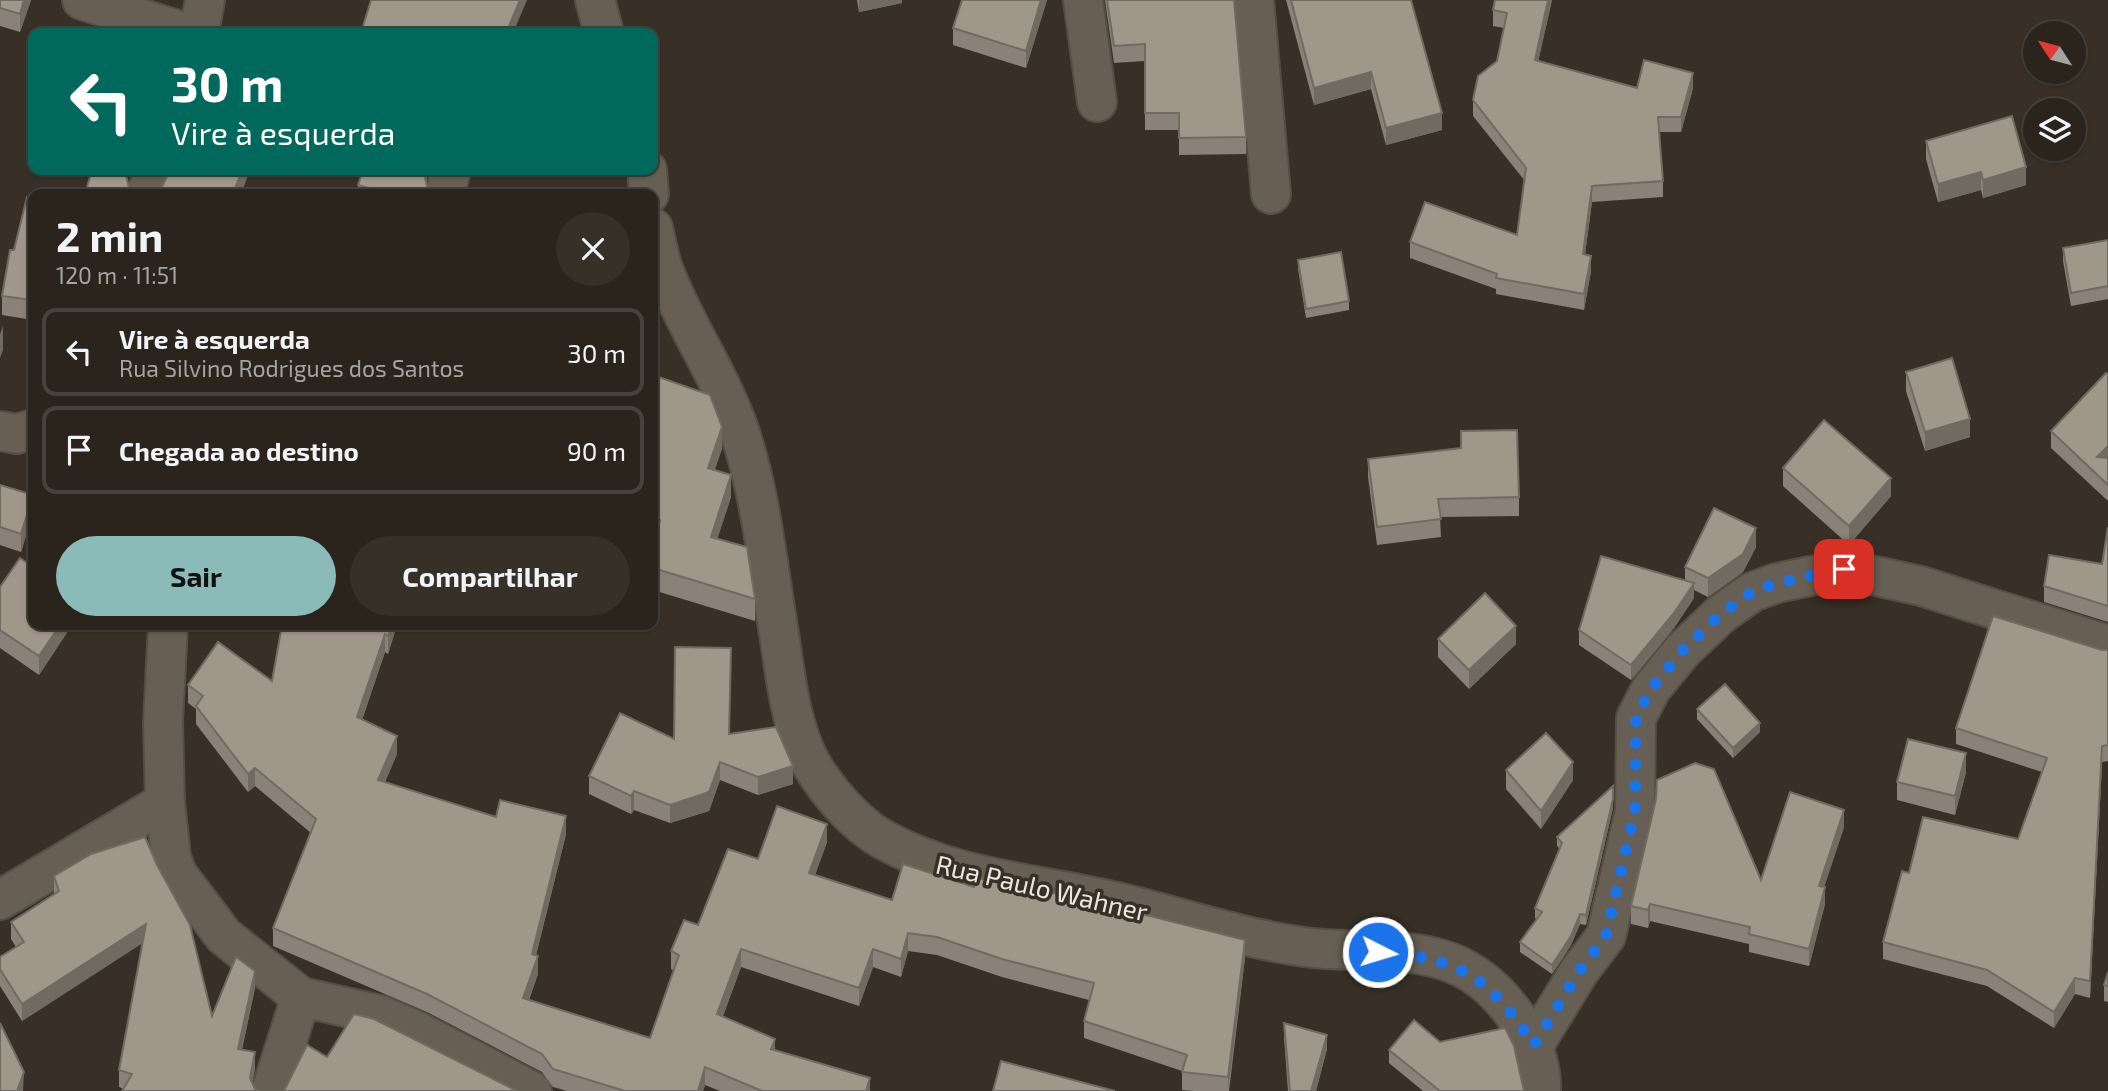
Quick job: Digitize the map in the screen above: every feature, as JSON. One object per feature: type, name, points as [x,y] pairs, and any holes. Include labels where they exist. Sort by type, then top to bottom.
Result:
[{"type":"street","points":[[82,0],[171,28]]},
{"type":"street","points":[[200,28],[205,0]]},
{"type":"street","points":[[595,0],[603,28]]},
{"type":"street","points":[[1083,0],[1097,102]]},
{"type":"street","points":[[1254,0],[1271,194]]},
{"type":"street","name":"Rua Paulo Wahner","points":[[658,248],[664,272],[725,397],[746,455],[761,523],[795,721],[811,763],[843,807],[880,838],[928,862],[986,878],[1116,902],[1223,932],[1307,947],[1424,955],[1460,967],[1492,990],[1517,1019],[1534,1045],[1541,1091]]},
{"type":"street","points":[[0,431],[17,434],[28,431]]},
{"type":"street","points":[[1534,1045],[1580,970],[1606,936],[1635,811],[1636,718],[1651,689],[1683,650],[1721,614],[1752,592],[1777,583],[1844,569],[1922,586],[2108,645]]},
{"type":"street","points":[[168,630],[163,722],[164,802],[171,857],[188,891],[224,936],[302,997],[381,1015],[532,1091]]},
{"type":"street","points":[[0,900],[164,802]]},
{"type":"street","points":[[271,1091],[302,997]]},
{"type":"building","points":[[0,0],[24,0],[20,14],[0,8]]},
{"type":"building","points":[[371,0],[520,0],[508,28],[363,28]]},
{"type":"building","points":[[962,0],[1041,0],[1026,51],[953,28]]},
{"type":"building","points":[[1107,0],[1234,0],[1246,137],[1179,138],[1179,113],[1145,113],[1145,44],[1114,46]]},
{"type":"building","points":[[1291,0],[1411,0],[1442,113],[1386,128],[1371,72],[1314,88]]},
{"type":"building","points":[[1495,0],[1548,0],[1535,60],[1637,88],[1644,60],[1693,73],[1681,117],[1658,117],[1663,181],[1592,186],[1583,254],[1591,256],[1584,294],[1496,278],[1497,274],[1410,242],[1425,202],[1517,235],[1526,168],[1473,100],[1478,76],[1497,61],[1507,13],[1493,10]]},
{"type":"building","points":[[2012,116],[2026,167],[1983,180],[1981,172],[1938,184],[1926,141]]},
{"type":"building","points":[[91,175],[126,175],[130,189],[86,189]]},
{"type":"building","points":[[168,175],[240,175],[235,189],[161,189]]},
{"type":"building","points":[[361,175],[424,175],[428,189],[372,189],[358,185]]},
{"type":"building","points":[[28,197],[28,299],[2,296],[10,250],[14,250]]},
{"type":"building","points":[[2108,240],[2108,286],[2071,293],[2063,248]]},
{"type":"building","points":[[1341,252],[1349,301],[1306,309],[1298,260]]},
{"type":"building","points":[[1952,358],[1970,419],[1925,432],[1906,372]]},
{"type":"building","points":[[2106,373],[2108,446],[2097,457],[2108,458],[2108,485],[2051,431]]},
{"type":"building","points":[[658,377],[710,395],[722,427],[708,468],[731,475],[711,537],[747,547],[755,599],[658,570]]},
{"type":"building","points":[[1824,420],[1891,478],[1849,526],[1783,468]]},
{"type":"building","points":[[1517,430],[1519,497],[1438,499],[1441,519],[1377,527],[1368,459],[1461,448],[1461,431]]},
{"type":"building","points":[[0,485],[28,493],[28,511],[21,534],[0,527]]},
{"type":"building","points":[[1714,508],[1756,528],[1743,554],[1708,578],[1685,567]]},
{"type":"building","points":[[2108,527],[2108,606],[2044,586],[2049,555],[2102,564]]},
{"type":"building","points":[[1601,556],[1694,583],[1674,613],[1631,665],[1579,630]]},
{"type":"building","points":[[20,558],[28,564],[28,630],[57,630],[39,656],[0,630],[0,587]]},
{"type":"building","points":[[1485,593],[1516,626],[1469,670],[1438,639]]},
{"type":"building","points":[[1993,616],[2108,650],[2108,745],[2102,746],[2090,981],[2075,978],[2054,1012],[1987,970],[1883,942],[1902,871],[1909,873],[1923,817],[2018,839],[2047,758],[1956,728]]},
{"type":"building","points":[[281,630],[390,630],[388,636],[385,634],[357,717],[397,736],[378,780],[496,817],[500,800],[566,816],[532,954],[538,956],[523,998],[650,1038],[679,955],[671,951],[684,920],[698,925],[728,849],[758,859],[777,806],[827,824],[809,873],[892,900],[903,864],[974,887],[977,878],[1083,899],[1245,940],[1228,1077],[1182,1072],[1187,1055],[1084,1021],[1094,983],[1002,959],[937,937],[908,933],[901,959],[873,949],[859,988],[741,949],[717,1014],[775,1039],[771,1049],[870,1078],[866,1091],[762,1091],[705,1067],[698,1091],[625,1091],[553,1069],[542,1054],[427,994],[273,928],[316,819],[255,768],[248,774],[196,706],[203,696],[188,685],[218,642],[272,681]]},
{"type":"building","points":[[675,647],[731,648],[729,734],[776,727],[793,766],[758,777],[720,762],[709,792],[670,805],[634,791],[631,796],[589,776],[620,713],[674,739]]},
{"type":"building","points":[[1725,684],[1760,723],[1733,748],[1697,709]]},
{"type":"building","points":[[1546,733],[1573,762],[1541,811],[1506,770]]},
{"type":"building","points":[[1908,739],[1966,753],[1955,796],[1897,782]]},
{"type":"building","points":[[1695,763],[1714,769],[1761,880],[1790,792],[1844,810],[1819,886],[1825,887],[1809,949],[1749,934],[1750,927],[1650,904],[1648,910],[1631,906],[1656,799],[1657,780]]},
{"type":"building","points":[[1613,786],[1613,799],[1586,915],[1580,914],[1571,936],[1552,965],[1520,942],[1542,912],[1535,908],[1562,843],[1557,837]]},
{"type":"building","points":[[145,837],[190,925],[212,1016],[236,957],[255,971],[238,1049],[255,1052],[250,1078],[255,1089],[259,1091],[122,1091],[132,1074],[119,1070],[146,924],[22,1004],[0,969],[0,957],[24,942],[11,922],[59,891],[54,876],[91,854]]},
{"type":"building","points":[[354,1014],[374,1019],[517,1091],[284,1091],[307,1045],[327,1057]]},
{"type":"building","points":[[1414,1020],[1440,1042],[1505,1028],[1514,1046],[1524,1091],[1440,1091],[1389,1050]]},
{"type":"building","points":[[0,1023],[24,1072],[17,1091],[0,1091]]},
{"type":"building","points":[[1284,1023],[1327,1035],[1311,1091],[1290,1091]]},
{"type":"building","points":[[1001,1061],[1115,1091],[993,1091]]},
{"type":"route","points":[[1378,952],[1424,955],[1460,967],[1492,990],[1517,1019],[1534,1045],[1580,970],[1606,936],[1635,811],[1638,761],[1636,718],[1651,689],[1683,650],[1721,614],[1752,592],[1795,578],[1844,569]]}]
